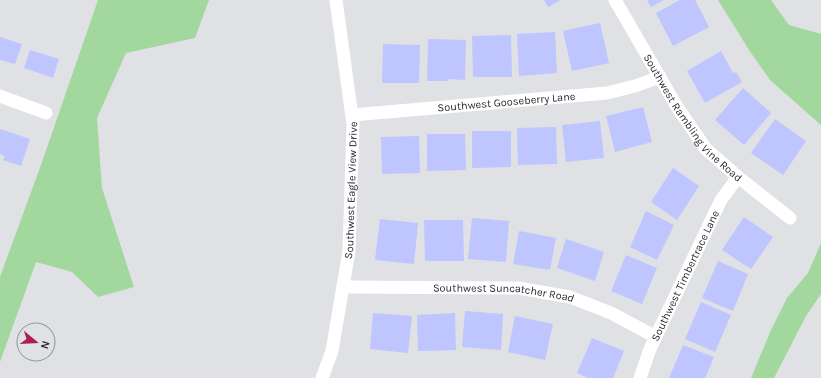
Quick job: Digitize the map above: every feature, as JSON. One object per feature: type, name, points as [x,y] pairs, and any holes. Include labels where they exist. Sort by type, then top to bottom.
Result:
[{"type":"street","name":"Southwest Eagle View Drive","points":[[322,378],[332,351],[349,251],[353,124],[336,0]]},
{"type":"street","name":"Southwest Rambling Vine Road","points":[[615,0],[677,107],[706,149],[738,177],[790,218]]},
{"type":"street","name":"Southwest Gooseberry Lane","points":[[352,115],[607,93],[635,86],[660,77]]},
{"type":"street","points":[[0,96],[46,113]]},
{"type":"street","name":"Southwest Timbertrace Lane","points":[[640,378],[650,349],[721,200],[738,177]]},
{"type":"street","name":"Southwest Suncatcher Road","points":[[343,287],[518,288],[570,296],[611,313],[656,337]]},
{"type":"green space","points":[[98,0],[209,0],[195,38],[126,53],[97,118],[102,188],[134,287],[98,297],[72,272],[36,262],[0,362],[0,277],[42,162]]},
{"type":"green space","points":[[718,0],[771,0],[789,25],[821,34],[821,125],[770,80],[749,50]]},
{"type":"green space","points":[[821,243],[821,294],[806,316],[774,378],[751,378],[771,330],[787,298],[808,273]]},
{"type":"building","points":[[544,0],[561,0],[548,7]]},
{"type":"building","points":[[647,0],[664,0],[651,7]]},
{"type":"building","points":[[680,0],[695,0],[709,27],[673,46],[656,13]]},
{"type":"building","points":[[600,23],[609,63],[572,71],[563,31]]},
{"type":"building","points":[[555,32],[557,73],[519,76],[517,34]]},
{"type":"building","points":[[511,35],[512,77],[473,77],[472,36]]},
{"type":"building","points":[[0,37],[22,44],[15,64],[0,60]]},
{"type":"building","points":[[428,39],[466,40],[465,80],[448,79],[448,81],[427,81]]},
{"type":"building","points":[[383,44],[420,45],[419,83],[382,83]]},
{"type":"building","points":[[30,50],[59,59],[53,78],[24,68]]},
{"type":"building","points":[[721,51],[733,73],[736,72],[742,82],[705,103],[687,71]]},
{"type":"building","points":[[743,88],[771,113],[744,145],[715,120]]},
{"type":"building","points":[[643,107],[652,142],[615,152],[606,116]]},
{"type":"building","points":[[775,119],[806,141],[783,175],[751,153]]},
{"type":"building","points":[[600,121],[604,158],[566,162],[562,125]]},
{"type":"building","points":[[556,127],[557,164],[518,165],[517,128]]},
{"type":"building","points":[[0,129],[30,139],[21,166],[3,160],[5,156],[0,154]]},
{"type":"building","points":[[472,131],[511,131],[511,167],[472,168]]},
{"type":"building","points":[[427,134],[465,134],[466,170],[427,171]]},
{"type":"building","points":[[419,136],[420,173],[382,174],[381,137]]},
{"type":"building","points":[[673,168],[699,186],[677,220],[651,202]]},
{"type":"building","points":[[646,211],[674,225],[657,260],[630,247]]},
{"type":"building","points":[[744,217],[773,237],[751,269],[722,250]]},
{"type":"building","points":[[472,218],[509,221],[506,262],[468,259]]},
{"type":"building","points":[[380,219],[418,223],[414,264],[375,260]]},
{"type":"building","points":[[424,220],[463,220],[464,261],[425,261]]},
{"type":"building","points":[[519,231],[556,238],[550,270],[513,264]]},
{"type":"building","points":[[566,239],[604,252],[595,281],[557,268]]},
{"type":"building","points":[[626,255],[657,268],[642,304],[611,291]]},
{"type":"building","points":[[718,261],[748,274],[733,311],[702,298]]},
{"type":"building","points":[[701,302],[731,315],[715,352],[685,339]]},
{"type":"building","points":[[465,311],[503,314],[501,350],[462,347]]},
{"type":"building","points":[[373,313],[412,316],[408,353],[370,349]]},
{"type":"building","points":[[455,313],[456,350],[418,351],[417,315]]},
{"type":"building","points":[[515,316],[553,324],[545,360],[508,352]]},
{"type":"building","points":[[592,338],[624,351],[613,378],[588,378],[577,373]]},
{"type":"building","points":[[683,345],[714,357],[705,378],[669,378]]}]
